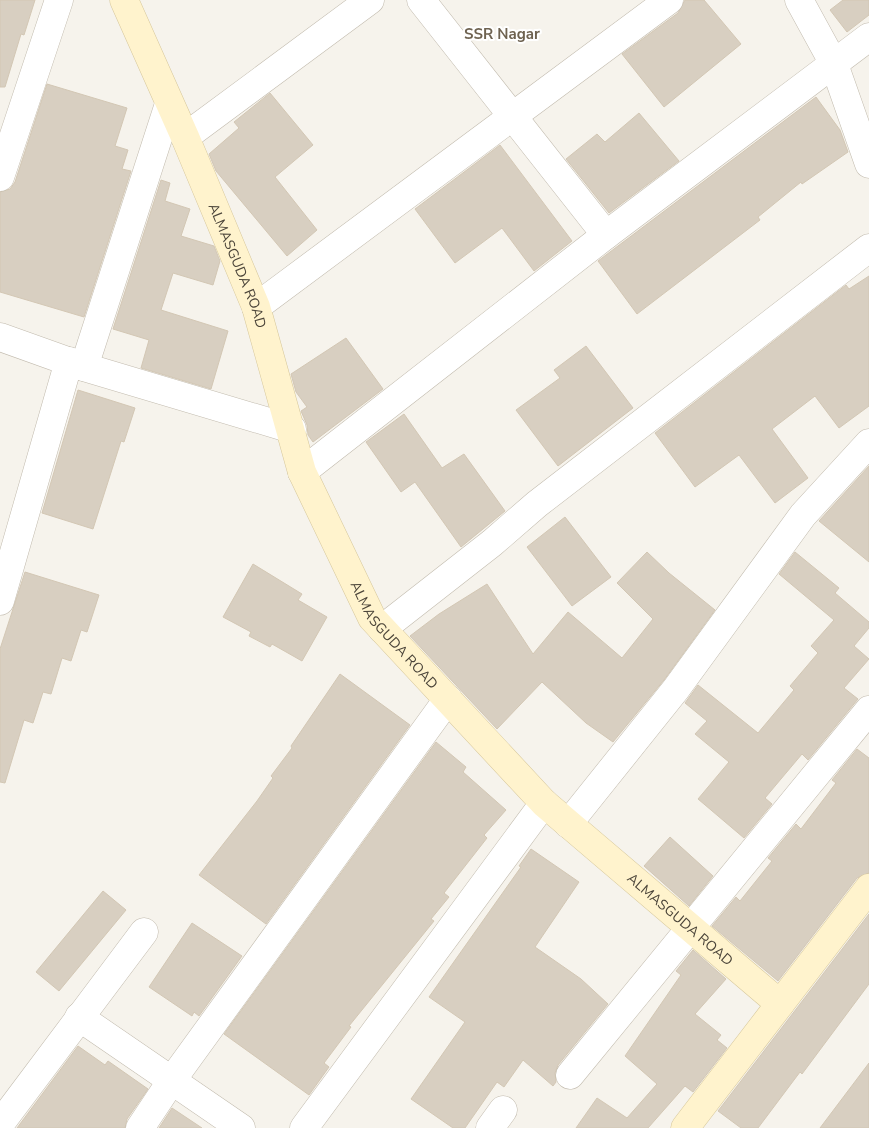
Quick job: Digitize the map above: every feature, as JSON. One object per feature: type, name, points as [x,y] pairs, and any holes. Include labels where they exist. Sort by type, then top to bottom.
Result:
[{"type":"street","points":[[0,177],[58,0]]},
{"type":"street","name":"ALMASGUDA ROAD","points":[[124,0],[185,137],[256,307],[292,429],[302,472],[372,618],[544,803],[780,1004]]},
{"type":"street","points":[[185,137],[370,0]]},
{"type":"street","points":[[421,0],[606,235]]},
{"type":"street","points":[[256,307],[669,0]]},
{"type":"street","points":[[799,0],[834,64],[869,164]]},
{"type":"street","points":[[302,472],[606,235],[869,36]]},
{"type":"street","points":[[0,601],[77,364],[169,104]]},
{"type":"street","points":[[382,629],[492,543],[537,504],[869,248]]},
{"type":"street","points":[[0,337],[77,364],[292,429]]},
{"type":"street","points":[[568,824],[676,690],[803,515],[869,443]]},
{"type":"street","points":[[140,1128],[172,1080],[448,699]]},
{"type":"street","points":[[570,1075],[689,927],[869,710]]},
{"type":"street","points":[[304,1128],[544,803]]},
{"type":"street","points":[[685,1128],[869,888]]},
{"type":"street","points":[[0,1124],[144,932]]},
{"type":"street","points":[[79,1017],[241,1128]]},
{"type":"building","points":[[0,0],[35,0],[24,35],[21,34],[5,87],[0,87]]},
{"type":"building","points":[[685,0],[704,0],[741,44],[664,107],[622,54],[678,13]]},
{"type":"building","points":[[843,0],[869,0],[869,15],[847,32],[830,10]]},
{"type":"building","points":[[47,84],[127,108],[115,146],[128,150],[122,169],[131,171],[84,317],[0,292],[0,192],[10,189],[15,182]]},
{"type":"building","points":[[270,93],[313,145],[275,177],[317,230],[287,256],[216,171],[209,154],[239,128],[234,122]]},
{"type":"building","points":[[816,97],[840,130],[848,152],[802,184],[801,182],[758,217],[760,220],[637,314],[598,261]]},
{"type":"building","points":[[639,113],[679,161],[609,213],[566,159],[597,134],[605,142]]},
{"type":"building","points":[[500,145],[572,241],[534,271],[502,228],[455,263],[415,209]]},
{"type":"building","points":[[161,180],[170,183],[165,201],[190,209],[181,236],[214,246],[220,261],[213,285],[173,273],[161,310],[228,331],[211,389],[141,368],[149,340],[113,329]]},
{"type":"building","points":[[869,276],[869,406],[839,428],[815,396],[772,429],[808,478],[775,503],[739,455],[695,487],[655,433],[846,285],[849,289]]},
{"type":"building","points":[[346,338],[383,389],[313,442],[308,435],[307,425],[301,411],[307,407],[296,392],[291,374]]},
{"type":"building","points":[[586,346],[633,408],[558,466],[516,410],[560,378],[554,370]]},
{"type":"building","points":[[78,390],[135,408],[124,442],[121,441],[93,529],[42,513]]},
{"type":"building","points":[[404,414],[442,468],[464,454],[505,511],[461,547],[415,482],[401,492],[366,442]]},
{"type":"building","points":[[869,466],[869,562],[819,521]]},
{"type":"building","points":[[565,517],[611,577],[572,606],[527,547]]},
{"type":"building","points":[[647,552],[669,573],[715,610],[664,680],[613,742],[586,723],[542,682],[497,729],[410,636],[439,614],[487,584],[533,654],[568,612],[622,658],[653,619],[617,583]]},
{"type":"building","points":[[795,552],[839,588],[835,593],[869,622],[869,628],[854,646],[869,659],[844,688],[858,699],[808,760],[802,754],[765,798],[772,804],[744,838],[698,799],[729,762],[695,734],[707,721],[685,703],[698,685],[758,733],[794,690],[790,686],[818,653],[811,646],[834,620],[779,574]]},
{"type":"building","points":[[253,564],[302,594],[298,600],[327,617],[302,661],[272,644],[270,647],[249,636],[251,632],[223,617]]},
{"type":"building","points":[[25,572],[99,595],[87,632],[81,630],[71,661],[62,658],[51,694],[43,692],[33,723],[24,720],[5,783],[0,782],[0,649]]},
{"type":"building","points":[[340,674],[410,725],[266,924],[199,875],[257,801],[273,778],[271,776],[292,748],[291,746]]},
{"type":"building","points":[[436,742],[466,767],[463,772],[506,810],[484,835],[487,838],[444,893],[449,897],[431,919],[434,921],[349,1026],[351,1027],[324,1063],[329,1067],[309,1095],[224,1034]]},
{"type":"building","points":[[857,749],[869,758],[869,873],[857,878],[778,981],[712,926],[736,897],[740,901],[772,861],[768,858],[796,824],[801,829],[836,783],[832,780]]},
{"type":"building","points":[[670,837],[713,876],[689,906],[644,866]]},
{"type":"building","points":[[531,849],[579,882],[535,947],[581,979],[608,1004],[558,1065],[555,1073],[556,1082],[553,1086],[523,1060],[504,1087],[497,1082],[465,1128],[453,1128],[411,1099],[465,1022],[429,997],[521,867],[519,866]]},
{"type":"building","points":[[103,891],[126,910],[59,991],[36,972]]},
{"type":"building","points":[[869,914],[869,984],[802,1074],[800,1072],[758,1128],[741,1128],[718,1111]]},
{"type":"building","points":[[192,923],[242,956],[199,1016],[194,1012],[192,1016],[149,987]]},
{"type":"building","points":[[693,950],[726,979],[695,1014],[721,1035],[717,1040],[727,1048],[693,1092],[685,1086],[648,1128],[576,1128],[597,1098],[627,1118],[657,1084],[625,1056],[681,975],[676,971]]},
{"type":"building","points":[[78,1046],[105,1065],[108,1061],[148,1089],[127,1119],[125,1128],[17,1128]]},
{"type":"building","points":[[869,1063],[869,1128],[820,1128]]},
{"type":"building","points":[[172,1108],[202,1128],[159,1128]]},
{"type":"district","name":"SSR Nagar","points":[[502,34]]}]
